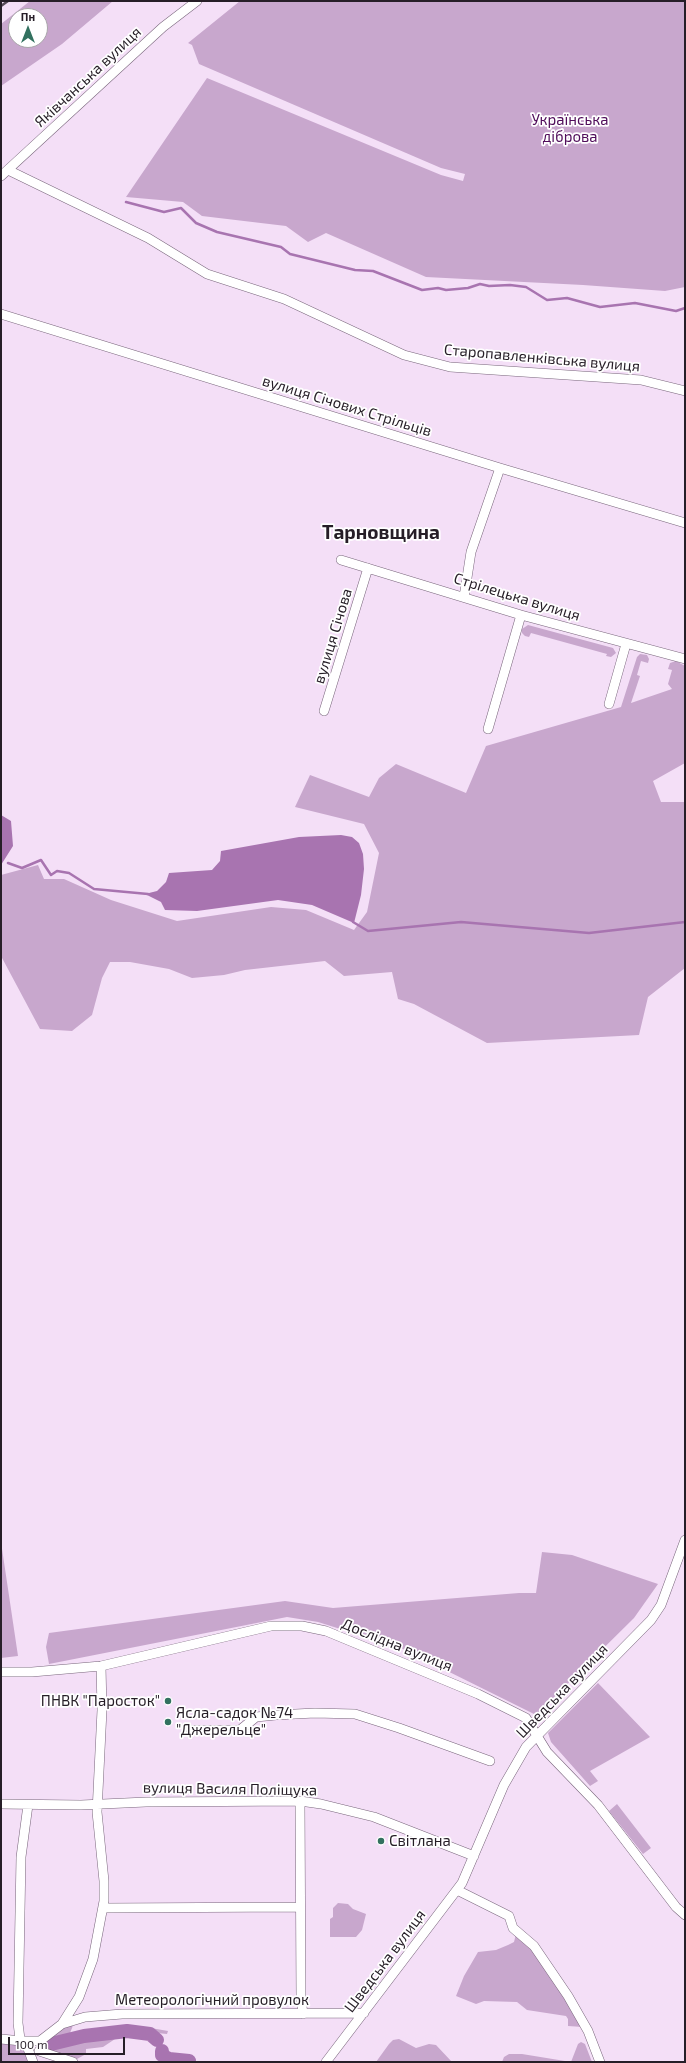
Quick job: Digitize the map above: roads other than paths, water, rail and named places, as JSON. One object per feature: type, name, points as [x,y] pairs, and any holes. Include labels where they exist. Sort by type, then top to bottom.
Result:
[{"type":"street","name":"Яківчанська вулиця","points":[[4,173],[163,27],[197,1]]},
{"type":"street","name":"Старопавленківська вулиця","points":[[4,173],[148,238],[207,274],[284,299],[404,356],[450,367],[641,380],[685,391]]},
{"type":"street","name":"вулиця Січових Стрільців","points":[[1,314],[500,468],[685,523]]},
{"type":"street","points":[[464,597],[471,552],[500,468]]},
{"type":"street","name":"Стрілецька вулиця","points":[[341,560],[521,615],[685,659]]},
{"type":"street","name":"вулиця Січова","points":[[324,711],[368,568]]},
{"type":"street","points":[[488,729],[521,615]]},
{"type":"street","points":[[609,704],[626,644]]},
{"type":"street","name":"Шведська вулиця","points":[[326,2062],[464,1879],[504,1785],[526,1747],[651,1620],[666,1594],[685,1540]]},
{"type":"street","name":"Дослідна вулиця","points":[[1,1672],[49,1671],[101,1666],[259,1628],[284,1625],[311,1627],[326,1631],[512,1710],[526,1718],[547,1752],[598,1805],[676,1907],[685,1915]]},
{"type":"street","points":[[36,2062],[43,2040],[62,2024],[79,1997],[90,1970],[104,1908],[104,1881],[97,1805],[102,1718],[101,1666]]},
{"type":"street","points":[[191,1730],[240,1730],[256,1717],[276,1715],[315,1713],[355,1714],[399,1728],[490,1761]]},
{"type":"street","points":[[300,1801],[301,1999],[303,2014]]},
{"type":"street","name":"вулиця Василя Поліщука","points":[[1,1804],[97,1805],[146,1802],[300,1801],[321,1804],[374,1818],[474,1856]]},
{"type":"street","points":[[28,1805],[21,1857],[18,1956],[18,2023],[22,2041],[28,2046],[33,2062]]},
{"type":"street","points":[[457,1890],[509,1916],[513,1928],[534,1946],[562,1985],[588,2031],[600,2062]]},
{"type":"street","points":[[104,1908],[300,1907]]},
{"type":"street","name":"Метеорологічний провулок","points":[[62,2024],[84,2017],[122,2014],[364,2013]]},
{"type":"street","points":[[1,2038],[22,2041],[43,2040]]},
{"type":"street","points":[[39,2051],[73,2062]]},
{"type":"waterway","points":[[126,202],[164,212],[181,208],[196,223],[217,232],[281,247],[290,254],[355,270],[373,271],[422,290],[438,288],[446,290],[468,288],[480,284],[489,286],[510,285],[526,287],[547,300],[567,298],[600,307],[635,303],[676,311],[685,308]]},
{"type":"waterway","points":[[8,863],[22,868],[41,860],[51,875],[57,871],[69,873],[94,889],[148,894]]},
{"type":"waterway","points":[[353,922],[368,931],[461,922],[589,933],[685,922]]},
{"type":"waterway","points":[[47,2045],[84,2036],[127,2031],[150,2034],[157,2040]]},
{"type":"waterway","points":[[162,2051],[162,2055],[169,2059],[189,2061]]},
{"type":"railway","points":[[1,6],[8,1]]},
{"type":"place","name":"ПНВК \"Паросток\"","points":[[168,1701]]},
{"type":"place","name":"Ясла-садок №74 \"Джерельце\"","points":[[168,1722]]},
{"type":"place","name":"Світлана","points":[[381,1841]]},
{"type":"district","name":"Тарновщина","points":[[381,533]]},
{"type":"park label","name":"Українська діброва","points":[[570,128]]}]
